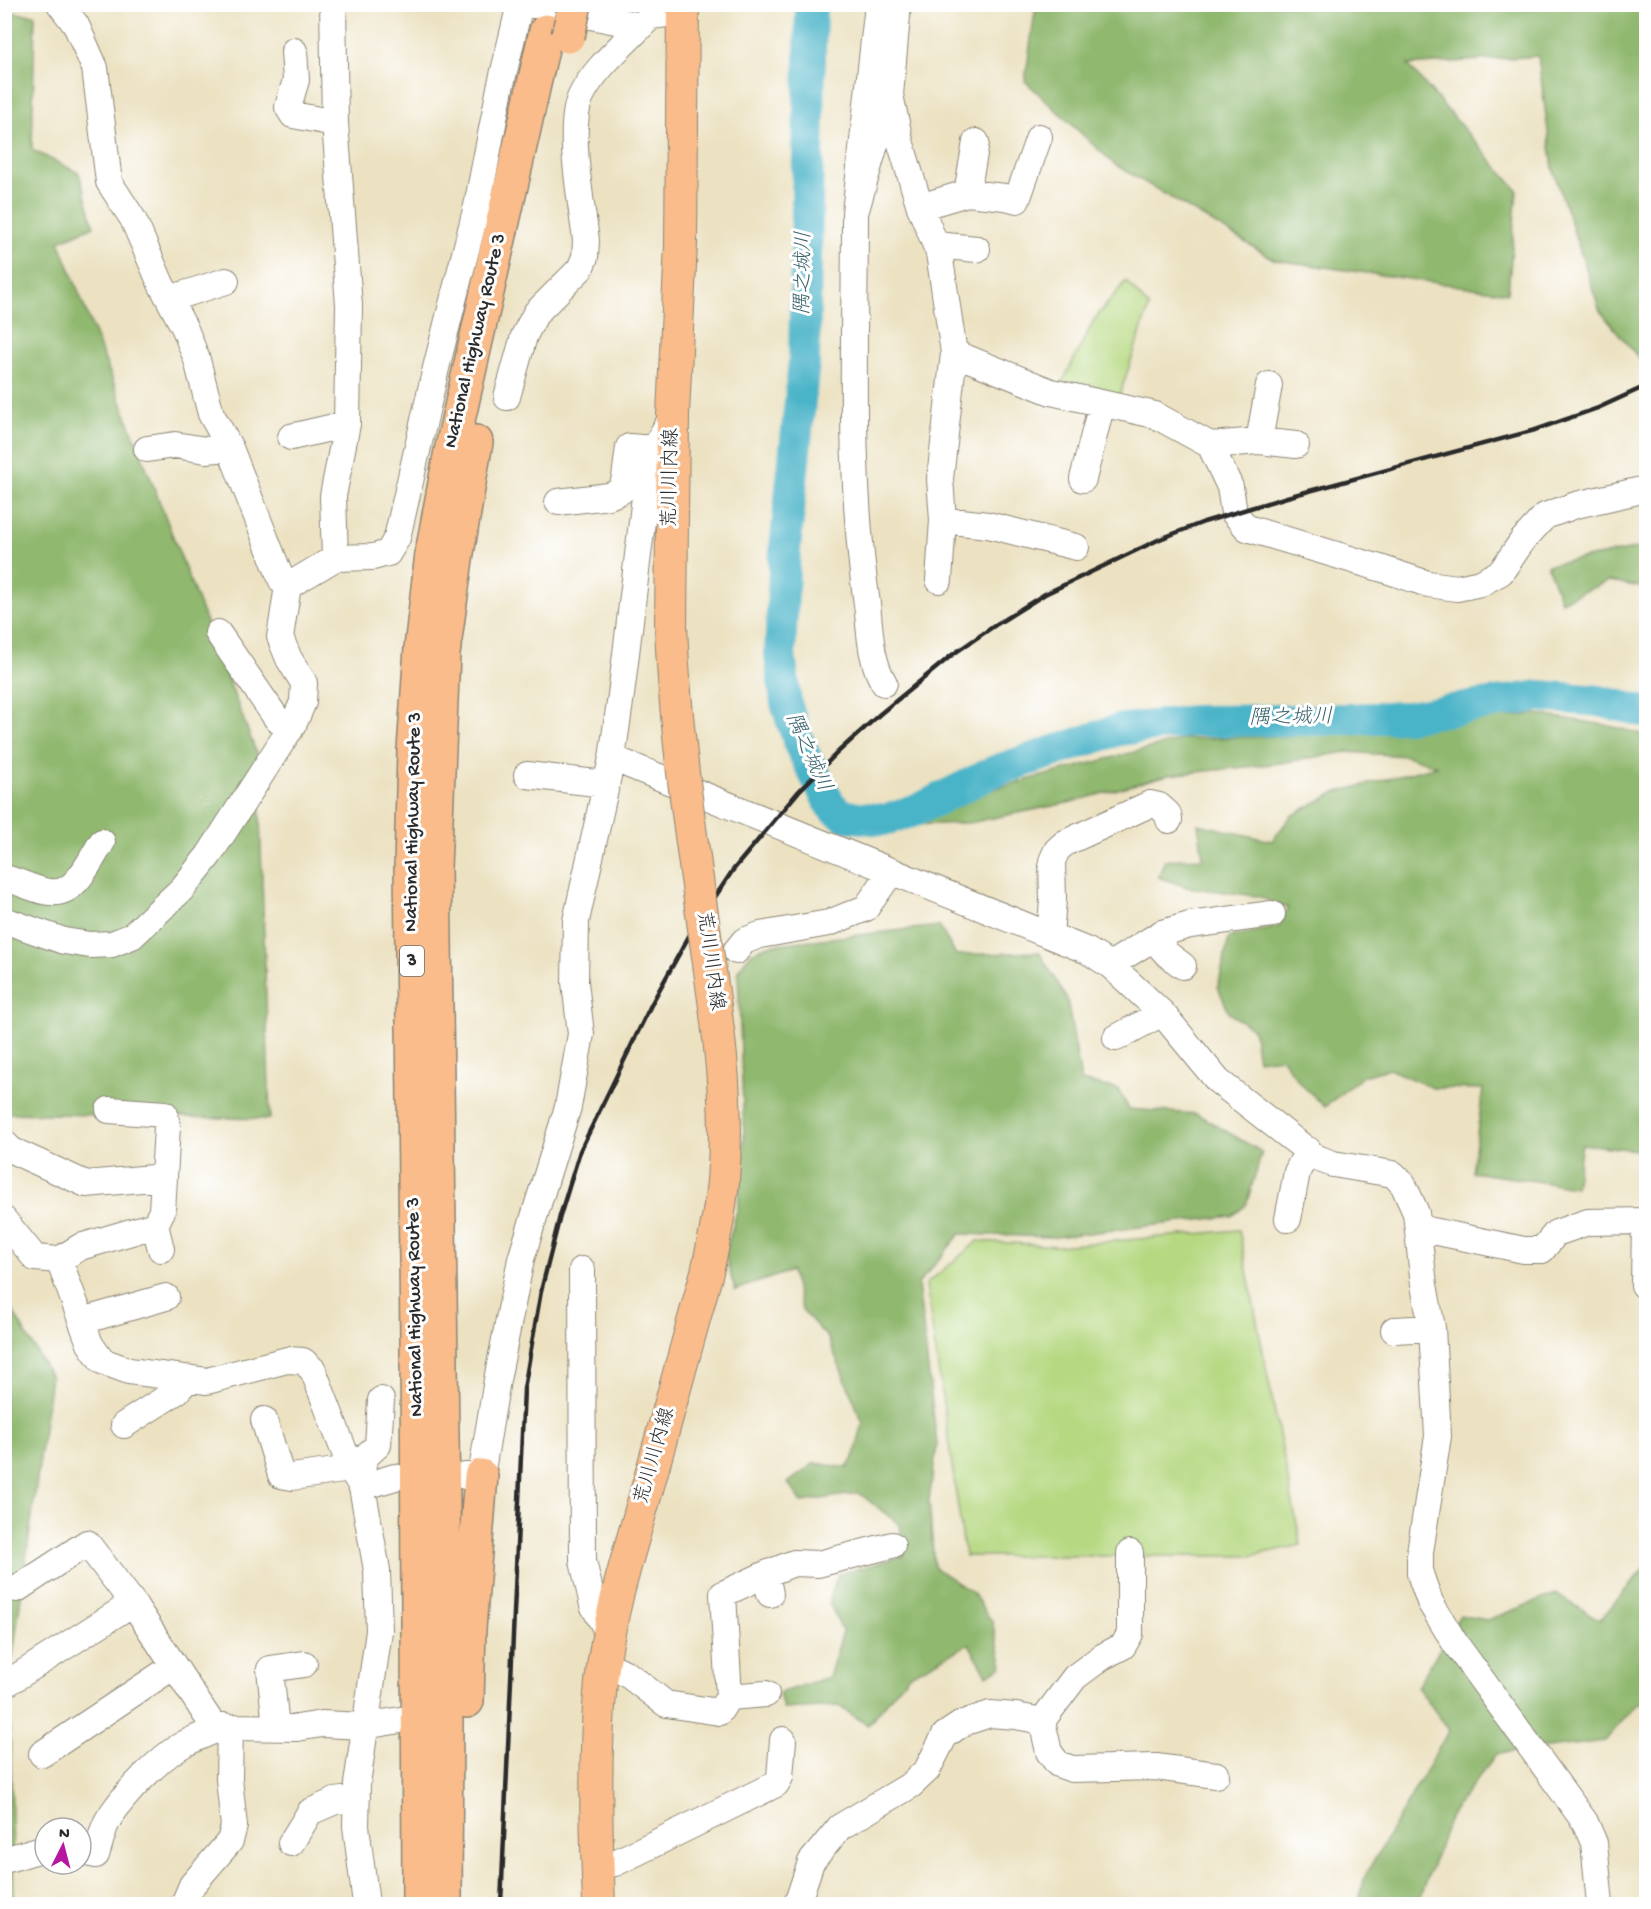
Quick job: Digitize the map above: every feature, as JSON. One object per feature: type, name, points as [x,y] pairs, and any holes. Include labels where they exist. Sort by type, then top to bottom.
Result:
[{"type":"highway","name":"National Highway Route 3","points":[[419,1905],[432,1716],[434,868],[444,654],[472,461],[549,19],[575,4]]},
{"type":"highway","points":[[462,1905],[473,1476]]},
{"type":"highway","name":"National Highway Route 3","points":[[432,1716],[445,1905]]},
{"type":"main road","name":"荒川川内線","points":[[599,1905],[595,1806],[597,1753],[607,1649],[629,1552],[707,1272],[717,1227],[723,1183],[725,1143],[721,1049],[678,744],[673,692],[671,626],[673,415],[681,244],[683,8]]},
{"type":"street","points":[[60,4],[76,25],[94,68],[109,182],[133,219],[185,329],[197,360],[211,414],[230,448],[282,581],[288,586]]},
{"type":"street","points":[[333,4],[335,123],[349,305],[347,424],[333,496],[335,558]]},
{"type":"street","points":[[288,586],[335,558],[373,557],[388,553],[397,538],[435,368],[477,206],[500,88],[520,4]]},
{"type":"street","points":[[878,4],[855,213],[855,494],[876,670],[884,683]]},
{"type":"street","points":[[855,213],[890,95],[898,4]]},
{"type":"street","points":[[507,397],[524,336],[536,313],[580,269],[585,257],[586,241],[575,141],[576,114],[581,96],[595,74],[651,16],[683,8]]},
{"type":"street","points":[[549,19],[641,26]]},
{"type":"street","points":[[294,51],[296,80],[288,107],[293,115],[335,123]]},
{"type":"street","points":[[890,95],[908,169],[920,207],[939,253],[954,352],[940,479],[943,520],[939,580]]},
{"type":"street","points":[[920,207],[967,193],[1017,200],[1039,137]]},
{"type":"street","points":[[967,193],[976,142]]},
{"type":"street","points":[[870,164],[908,169]]},
{"type":"street","points":[[936,245],[977,249]]},
{"type":"street","points":[[169,299],[226,281]]},
{"type":"street","points":[[954,352],[1050,392],[1155,415],[1210,445],[1259,441],[1296,445]]},
{"type":"street","points":[[1259,441],[1269,385]]},
{"type":"street","points":[[1083,479],[1102,403]]},
{"type":"street","points":[[473,1476],[497,1380],[521,1259],[568,1107],[581,1034],[575,982],[576,921],[612,758],[648,472],[654,449],[673,415]]},
{"type":"street","points":[[291,437],[347,424]]},
{"type":"street","points":[[147,449],[175,445],[206,450],[230,448]]},
{"type":"street","points":[[1210,445],[1230,487],[1234,513],[1247,528],[1428,584],[1457,588],[1481,583],[1501,572],[1523,540],[1545,516],[1576,505],[1647,489]]},
{"type":"street","points":[[558,502],[609,496],[621,491],[629,447],[654,449]]},
{"type":"street","points":[[943,520],[988,525],[1076,547]]},
{"type":"street","points":[[4,920],[64,941],[90,945],[112,944],[132,936],[182,889],[209,855],[290,730],[303,702],[304,683],[280,637],[288,586]]},
{"type":"street","points":[[218,633],[277,718],[290,730]]},
{"type":"street","points":[[612,758],[1088,951],[1110,965],[1162,1013],[1218,1081],[1317,1158],[1333,1164],[1393,1174],[1403,1184],[1416,1213],[1424,1285],[1432,1328],[1438,1436],[1420,1552],[1420,1574],[1430,1602],[1455,1643],[1585,1822],[1594,1843],[1600,1905]]},
{"type":"street","points":[[527,775],[605,784]]},
{"type":"street","points":[[1050,935],[1053,900],[1052,861],[1057,850],[1065,843],[1150,804],[1159,806],[1168,814],[1169,820]]},
{"type":"street","points":[[4,878],[50,892],[65,891],[76,881],[102,842]]},
{"type":"street","points":[[736,951],[744,941],[760,935],[829,923],[866,908],[892,871]]},
{"type":"street","points":[[1110,965],[1162,933],[1190,925],[1272,914]]},
{"type":"street","points":[[1153,939],[1183,966]]},
{"type":"street","points":[[1116,1038],[1162,1013]]},
{"type":"street","points":[[4,1220],[35,1258],[59,1260],[80,1247],[158,1237],[162,1211],[167,1127],[165,1114],[109,1110]]},
{"type":"street","points":[[4,1143],[11,1150],[86,1184],[164,1177]]},
{"type":"street","points":[[1288,1219],[1297,1172],[1308,1150]]},
{"type":"street","points":[[1418,1228],[1524,1250],[1542,1250],[1556,1233],[1588,1222],[1646,1221],[1644,1285]]},
{"type":"street","points":[[59,1260],[90,1344],[102,1361],[129,1371],[207,1381],[287,1360],[303,1361],[313,1370],[357,1478],[377,1570],[379,1631],[364,1726],[356,1826],[366,1905]]},
{"type":"street","points":[[582,1269],[583,1561],[593,1605],[607,1649],[627,1674],[666,1704],[719,1712],[729,1697],[723,1594],[768,1584],[794,1563],[818,1564],[892,1545]]},
{"type":"street","points":[[82,1321],[166,1297]]},
{"type":"street","points":[[1394,1330],[1432,1328]]},
{"type":"street","points":[[124,1425],[177,1391],[187,1380]]},
{"type":"street","points":[[357,1478],[366,1456],[378,1445],[381,1400]]},
{"type":"street","points":[[264,1420],[281,1475],[292,1477],[395,1477]]},
{"type":"street","points":[[17,1589],[87,1543],[133,1603],[212,1724],[297,1728],[322,1724],[364,1726],[432,1716]]},
{"type":"street","points":[[1130,1553],[1130,1634],[1123,1646],[1102,1657],[1075,1677],[1042,1721],[1049,1752],[1058,1764],[1072,1769],[1155,1767],[1216,1775]]},
{"type":"street","points":[[9,1682],[133,1603]]},
{"type":"street","points":[[276,1727],[270,1669],[304,1664]]},
{"type":"street","points":[[42,1754],[174,1666]]},
{"type":"street","points":[[729,1697],[766,1694]]},
{"type":"street","points":[[797,1905],[811,1862],[840,1827],[911,1785],[927,1770],[945,1735],[963,1723],[990,1714],[1042,1721]]},
{"type":"street","points":[[93,1854],[96,1855],[107,1822],[122,1798],[154,1767],[183,1745],[226,1726]]},
{"type":"street","points":[[183,1905],[192,1885],[230,1841],[234,1826],[226,1726]]},
{"type":"street","points":[[597,1866],[615,1863],[776,1784],[780,1777],[783,1740]]},
{"type":"street","points":[[291,1843],[310,1812],[335,1801],[357,1798]]},
{"type":"street","points":[[4,1860],[33,1852]]},
{"type":"green space","points":[[1036,5],[1646,5],[1646,367],[1600,311],[1553,169],[1538,56],[1408,65],[1517,190],[1508,293],[1275,260],[1114,164],[1025,81]]},
{"type":"green space","points":[[5,12],[35,15],[32,150],[79,173],[94,226],[59,241],[258,757],[270,1119],[5,1113]]},
{"type":"green space","points":[[1126,281],[1149,307],[1119,397],[1062,383],[1094,320]]},
{"type":"green space","points":[[1646,547],[1646,588],[1609,581],[1561,601],[1547,565]]},
{"type":"green space","points":[[1535,714],[1606,725],[1646,735],[1646,1151],[1582,1144],[1575,1187],[1472,1172],[1483,1089],[1433,1088],[1389,1069],[1362,1076],[1325,1107],[1300,1083],[1281,1057],[1258,1060],[1253,1029],[1229,1013],[1218,987],[1229,937],[1278,927],[1288,908],[1257,896],[1187,887],[1158,877],[1165,860],[1203,858],[1198,824],[1272,841],[1291,816],[1334,793],[1437,766],[1406,756],[1347,752],[1274,764],[1168,775],[1072,802],[969,823],[906,825],[996,788],[1184,739],[1338,734]]},
{"type":"green space","points":[[939,926],[956,955],[1039,952],[1067,999],[1081,1081],[1118,1089],[1129,1109],[1197,1114],[1262,1152],[1246,1205],[1232,1216],[1055,1237],[960,1234],[918,1284],[937,1445],[929,1500],[934,1567],[973,1593],[992,1622],[1003,1666],[987,1675],[969,1644],[908,1676],[868,1725],[839,1706],[783,1709],[779,1693],[829,1677],[843,1632],[829,1602],[838,1574],[904,1556],[900,1525],[859,1493],[802,1502],[788,1483],[815,1463],[847,1468],[855,1455],[863,1423],[828,1338],[802,1310],[791,1271],[735,1290],[725,1255],[738,1207],[744,1135],[738,970],[751,953],[768,945]]},
{"type":"green space","points":[[1239,1230],[1301,1545],[1250,1556],[965,1556],[926,1284],[978,1241],[1058,1246]]},
{"type":"green space","points":[[4,1296],[51,1377],[9,1684],[14,1904],[4,1904]]},
{"type":"green space","points":[[1646,1566],[1646,1703],[1636,1705],[1605,1741],[1496,1754],[1450,1815],[1418,1904],[1357,1904],[1365,1876],[1449,1730],[1417,1687],[1460,1615],[1487,1620],[1556,1594],[1600,1620]]},
{"type":"waterway","name":"隅之城川","points":[[811,4],[804,361],[785,549],[780,654],[786,703],[800,746],[831,806],[845,816],[884,820],[915,811],[995,771],[1118,730],[1194,721],[1408,717],[1539,696],[1599,701],[1646,712]]},
{"type":"railway","points":[[501,1904],[524,1389],[541,1291],[560,1216],[580,1151],[652,1003],[689,936],[733,870],[799,791],[880,714],[952,655],[1045,594],[1160,539],[1204,522],[1287,497],[1535,430],[1598,408],[1646,386]]}]
